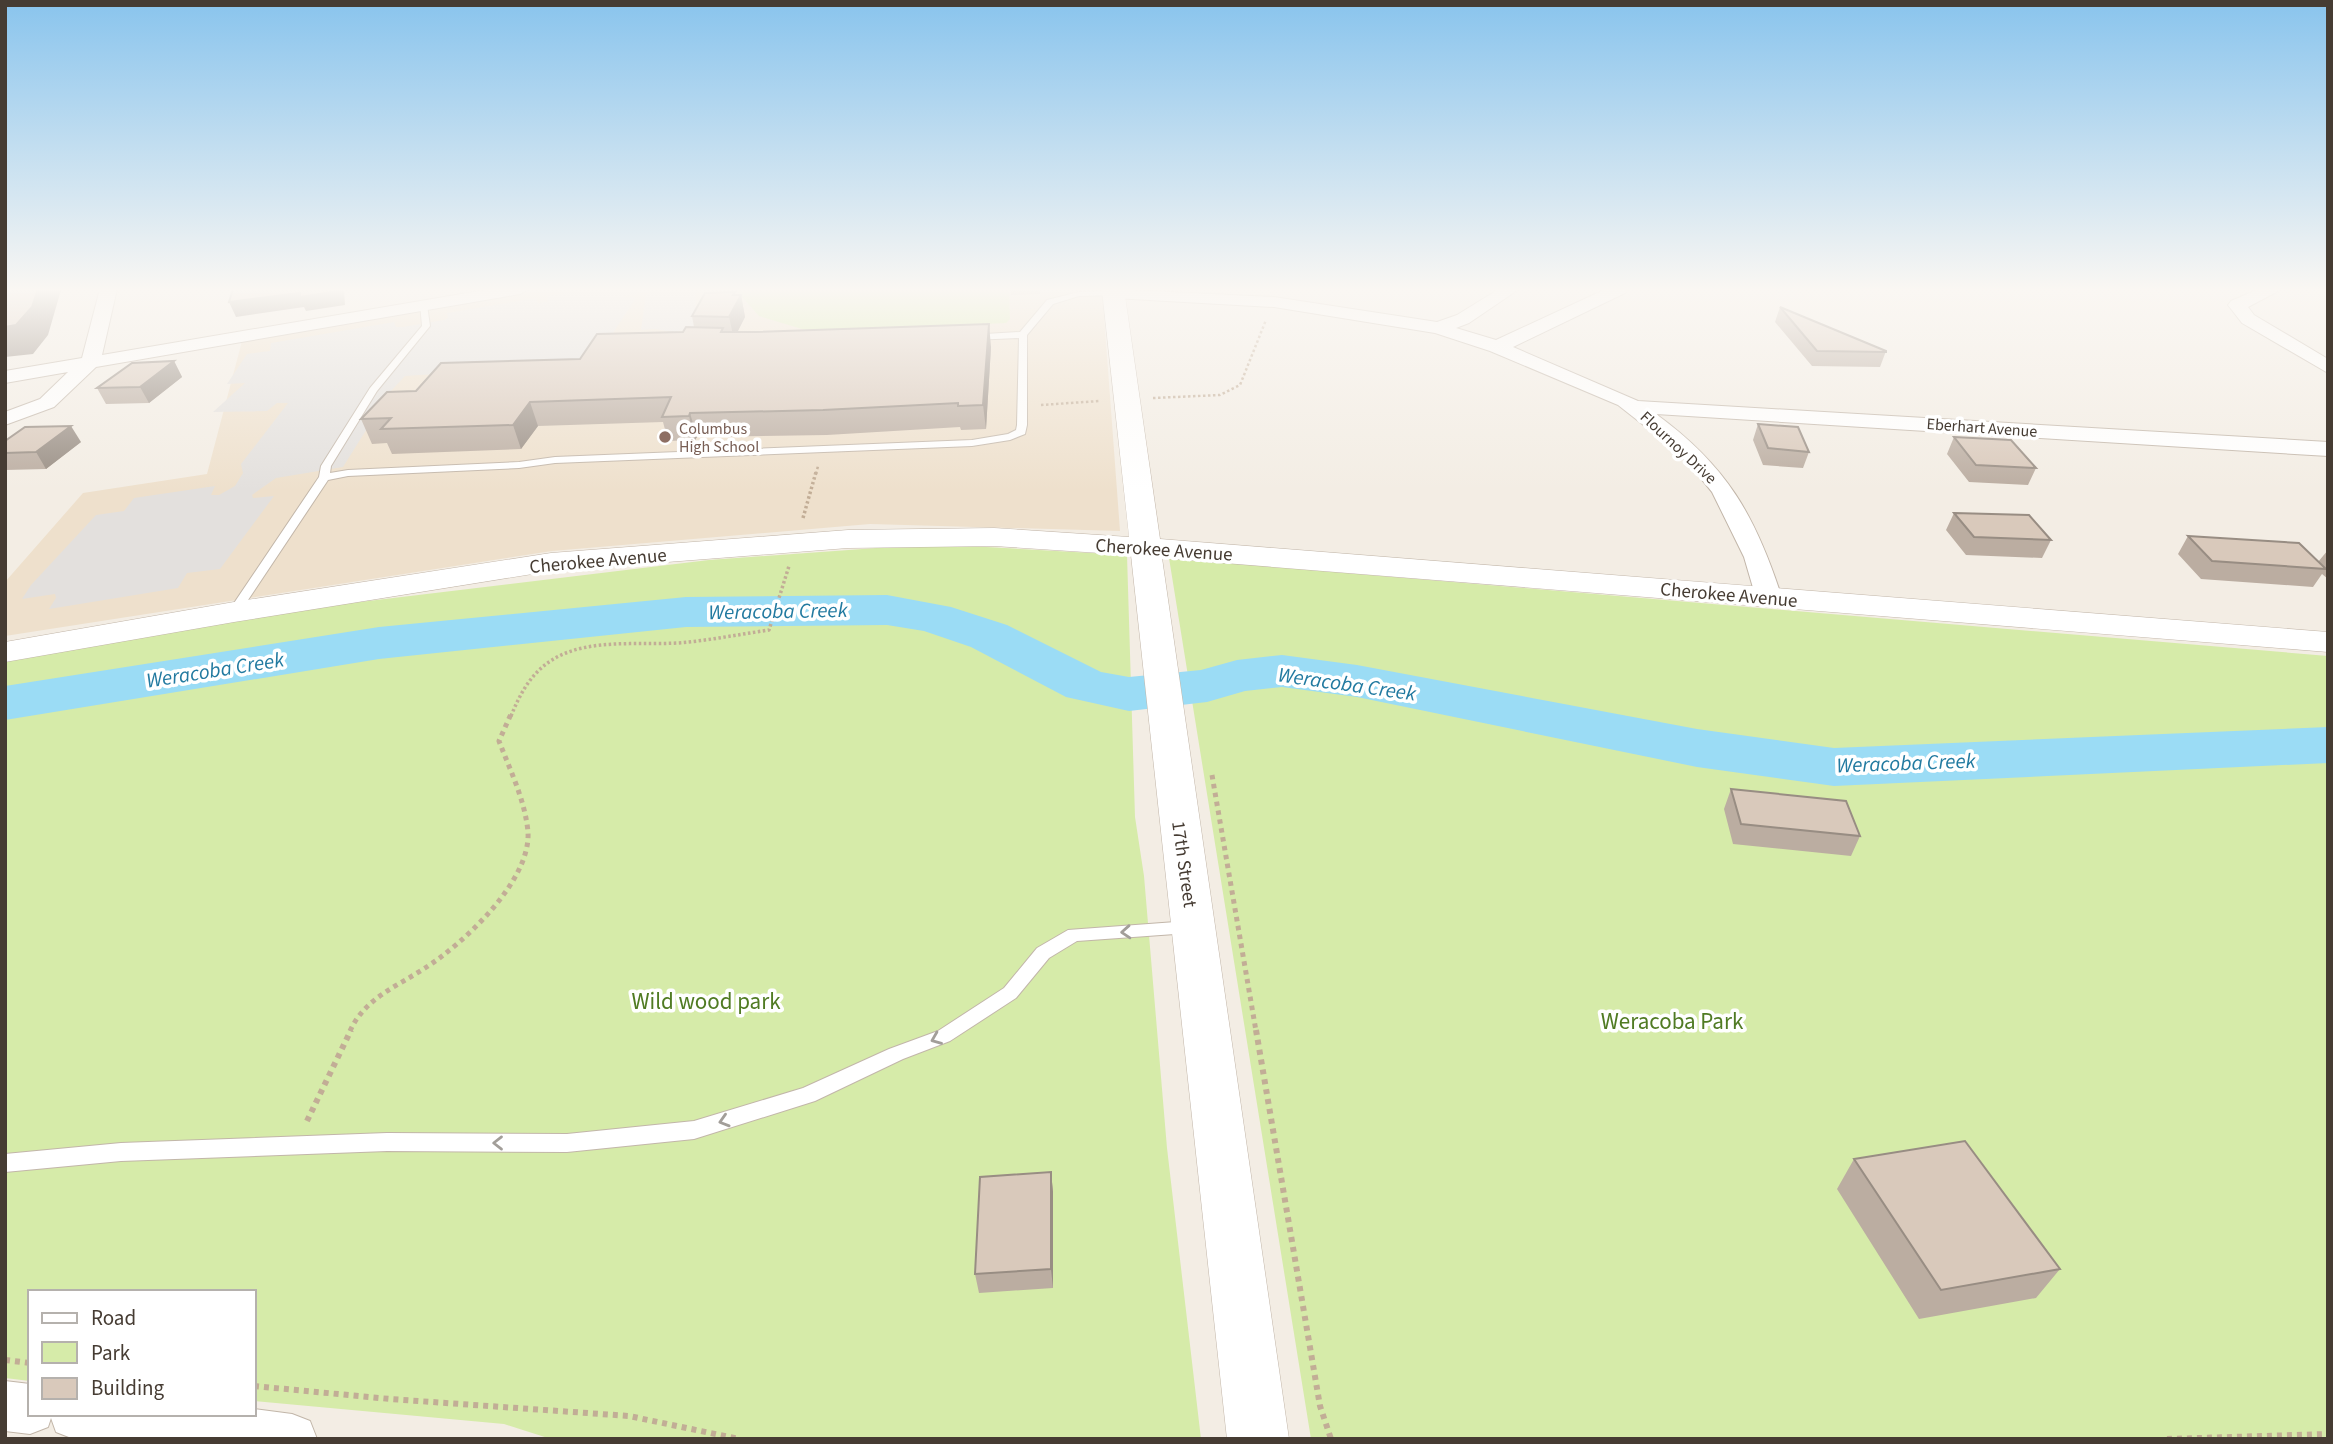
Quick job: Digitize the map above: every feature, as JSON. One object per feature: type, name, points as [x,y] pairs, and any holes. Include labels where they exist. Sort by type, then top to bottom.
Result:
[{"type":"street","points":[[5,419],[47,403],[91,361],[92,356]]},
{"type":"street","points":[[5,377],[118,356]]},
{"type":"street","name":"17th Street","points":[[1121,356],[1258,1439]]},
{"type":"street","name":"Flournoy Drive","points":[[1519,356],[1637,407],[1699,461],[1723,490],[1755,557],[1769,597]]},
{"type":"street","points":[[2310,356],[2328,367]]},
{"type":"street","name":"Eberhart Avenue","points":[[1637,407],[2328,449]]},
{"type":"street","name":"Cherokee Avenue","points":[[5,652],[234,612],[551,562],[848,539],[994,537],[2328,642]]},
{"type":"street","points":[[5,1406],[28,1409]]},
{"type":"street","points":[[91,1416],[292,1439]]},
{"type":"lane","points":[[234,612],[324,477],[326,466],[373,390],[401,356]]},
{"type":"lane","points":[[324,477],[348,473],[519,465],[555,460],[982,442],[1010,437],[1021,432],[1023,356]]},
{"type":"lane","points":[[5,1163],[121,1152],[295,1145],[387,1142],[567,1143],[694,1130],[808,1095],[896,1054],[944,1037],[1010,993],[1043,953],[1074,935],[1194,927]]},
{"type":"path","points":[[1023,406],[1220,395],[1240,385],[1252,356]]},
{"type":"path","points":[[803,517],[817,468]]},
{"type":"path","points":[[295,1145],[358,1014],[378,996],[427,967],[467,936],[498,903],[521,863],[527,835],[523,803],[499,741],[536,669],[576,649],[688,642],[769,631],[778,601]]},
{"type":"path","points":[[1211,771],[1320,1406],[1331,1439]]},
{"type":"path","points":[[5,1360],[28,1363]]},
{"type":"path","points":[[256,1386],[629,1416],[739,1439]]},
{"type":"path","points":[[2166,1439],[2328,1434]]},
{"type":"shaded area","name":"Columbus High School","points":[[238,356],[1107,356],[1120,531],[870,524],[552,551],[5,636],[5,582],[83,493],[207,474]]},
{"type":"shaded area","points":[[245,356],[592,356],[593,364],[405,376],[390,392],[343,467],[276,478],[252,495],[253,498],[274,496],[220,569],[187,573],[178,588],[49,609],[56,598],[55,594],[22,599],[31,585],[96,515],[124,511],[134,498],[215,486],[211,495],[219,495],[235,486],[243,473],[241,464],[288,403],[277,403],[267,411],[213,412],[245,383],[227,384]]},
{"type":"green space","name":"Wild wood park","points":[[932,544],[1127,555],[1135,817],[1144,876],[1167,1148],[1201,1439],[551,1439],[504,1424],[256,1401],[256,1290],[28,1290],[28,1381],[5,1378],[5,661],[285,611],[709,560]]},
{"type":"green space","name":"Weracoba Park","points":[[1169,558],[2328,656],[2328,1439],[1311,1439]]},
{"type":"building","points":[[582,356],[987,356],[983,405],[958,406],[958,403],[690,413],[689,416],[662,417],[671,397],[530,402],[513,425],[381,429],[391,418],[361,419],[387,392],[416,391],[441,363],[580,359]]},
{"type":"building","points":[[174,361],[140,387],[97,388],[132,363]]},
{"type":"building","points":[[1758,424],[1798,427],[1809,452],[1768,448]]},
{"type":"building","points":[[71,426],[36,452],[5,453],[5,441],[25,427]]},
{"type":"building","points":[[1954,437],[2011,440],[2036,468],[1976,465]]},
{"type":"building","points":[[1954,513],[2029,515],[2051,540],[1974,537]]},
{"type":"building","points":[[2188,536],[2299,543],[2326,569],[2212,561]]},
{"type":"building","points":[[1731,789],[1846,801],[1860,836],[1741,824]]},
{"type":"building","points":[[1965,1141],[2060,1269],[1941,1290],[1854,1159]]},
{"type":"building","points":[[1051,1172],[1051,1269],[975,1274],[980,1177]]},
{"type":"waterway","name":"Weracoba Creek","points":[[5,703],[379,643],[686,612],[887,610],[933,618],[989,636],[1085,685],[1129,694],[1207,686],[1237,676],[1282,671],[1357,681],[1697,748],[1834,767],[2328,745]]},
{"type":"place","name":"Columbus High School","points":[[665,437]]}]
